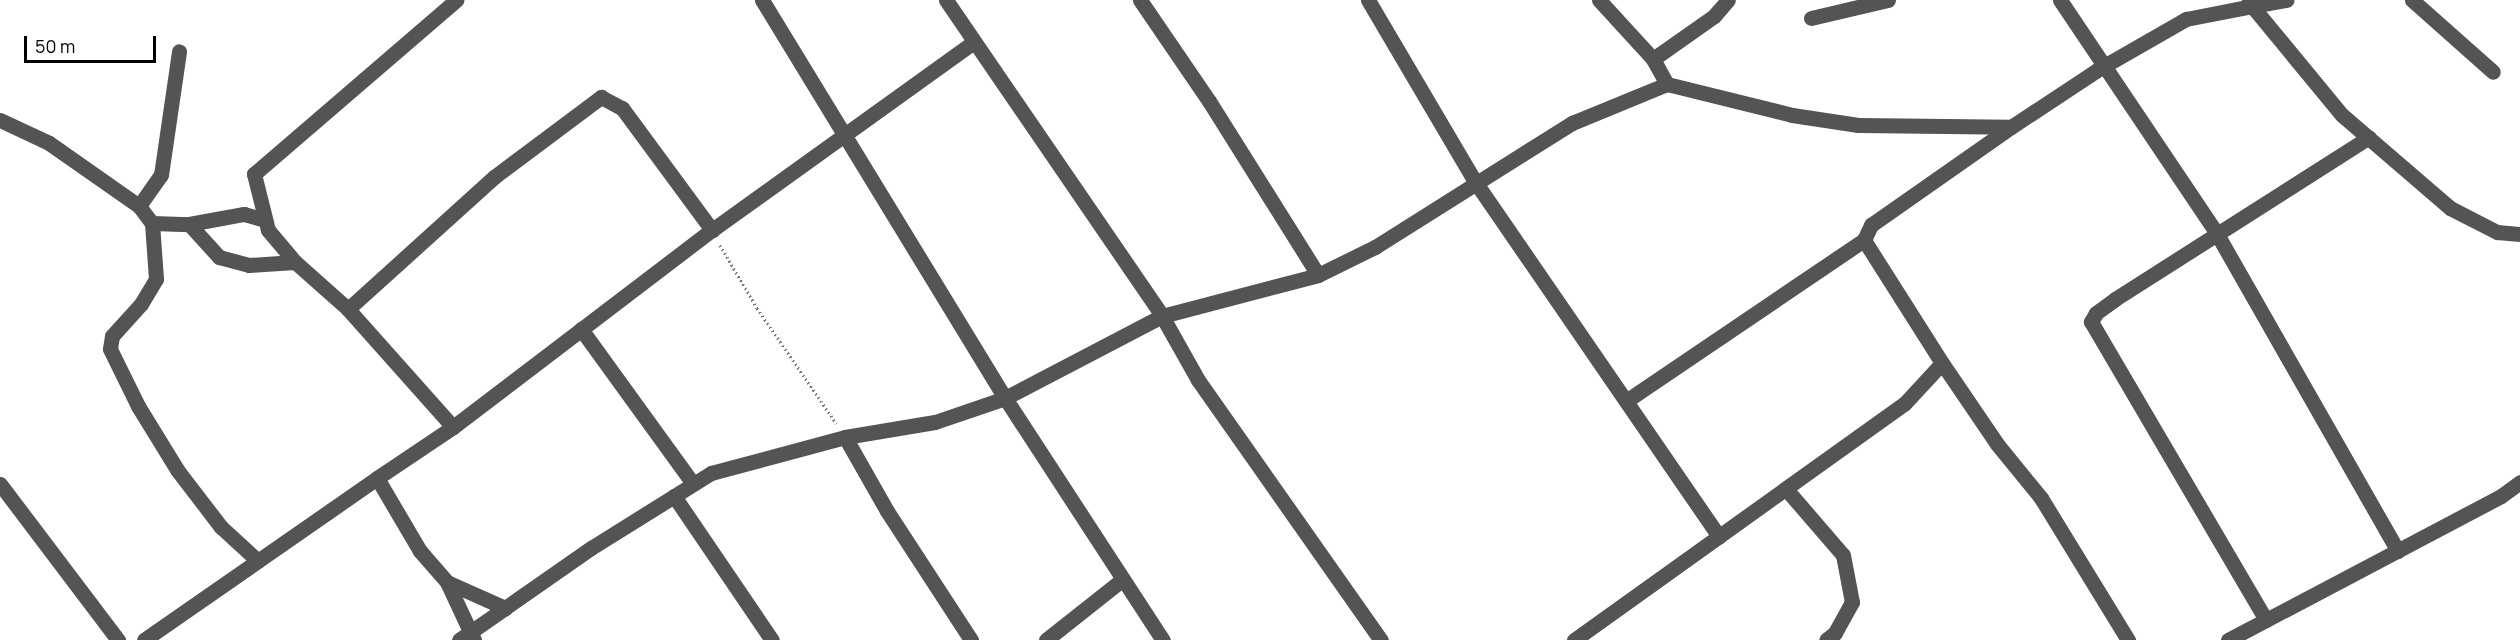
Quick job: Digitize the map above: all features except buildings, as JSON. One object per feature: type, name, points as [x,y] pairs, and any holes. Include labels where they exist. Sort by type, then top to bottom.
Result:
[{"type":"street","points":[[453,427],[348,309],[295,262],[268,230],[254,174],[456,0]]},
{"type":"street","points":[[762,0],[1005,398],[1163,640]]},
{"type":"street","points":[[1140,0],[1209,101],[1318,275]]},
{"type":"street","points":[[1368,0],[1476,183],[1719,537]]},
{"type":"street","points":[[1599,0],[1653,59],[1667,84]]},
{"type":"street","points":[[1653,59],[1714,16],[1728,0]]},
{"type":"street","points":[[1811,18],[1888,0]]},
{"type":"street","points":[[2060,0],[2217,234],[2398,550]]},
{"type":"street","points":[[1626,401],[1864,240],[1871,225],[2011,127],[2105,65],[2186,20],[2250,3],[2286,0]]},
{"type":"street","points":[[2412,0],[2493,72]]},
{"type":"street","points":[[950,2],[974,42],[1162,316],[1198,380],[1382,640]]},
{"type":"street","points":[[2250,3],[2342,115],[2450,208],[2497,232],[2520,234]]},
{"type":"street","points":[[144,640],[453,427],[712,230],[974,42]]},
{"type":"street","points":[[139,206],[161,175],[179,51]]},
{"type":"street","points":[[377,478],[420,551],[447,582],[468,638],[505,608],[711,473],[845,437],[935,422],[1005,398],[1162,316],[1318,275],[1375,247],[1572,123],[1667,84],[1792,115],[1858,125],[2011,127]]},
{"type":"street","points":[[348,309],[494,177],[601,97],[622,108],[712,230]]},
{"type":"street","points":[[0,120],[49,143],[139,206],[152,223],[156,279],[141,304],[112,336],[110,349],[138,406],[178,471],[221,527],[258,561]]},
{"type":"street","points":[[2266,620],[2091,322],[2115,299],[2369,137]]},
{"type":"street","points":[[152,223],[189,225],[244,214],[265,220]]},
{"type":"street","points":[[189,225],[219,257],[249,265],[295,262]]},
{"type":"street","points":[[1864,240],[1942,363],[1997,444],[2041,498],[2125,639]]},
{"type":"street","points":[[581,329],[693,484]]},
{"type":"street","points":[[1574,640],[1905,403],[1942,363]]},
{"type":"street","points":[[845,437],[886,511],[971,640]]},
{"type":"street","points":[[2228,640],[2501,496],[2520,482]]},
{"type":"street","points":[[0,484],[118,640]]},
{"type":"street","points":[[1786,489],[1843,555],[1852,602],[1835,633],[1826,640]]},
{"type":"street","points":[[674,496],[772,640]]},
{"type":"street","points":[[1046,640],[1123,579]]},
{"type":"street","points":[[447,582],[505,608]]},
{"type":"path","points":[[712,230],[757,308],[845,437]]}]
